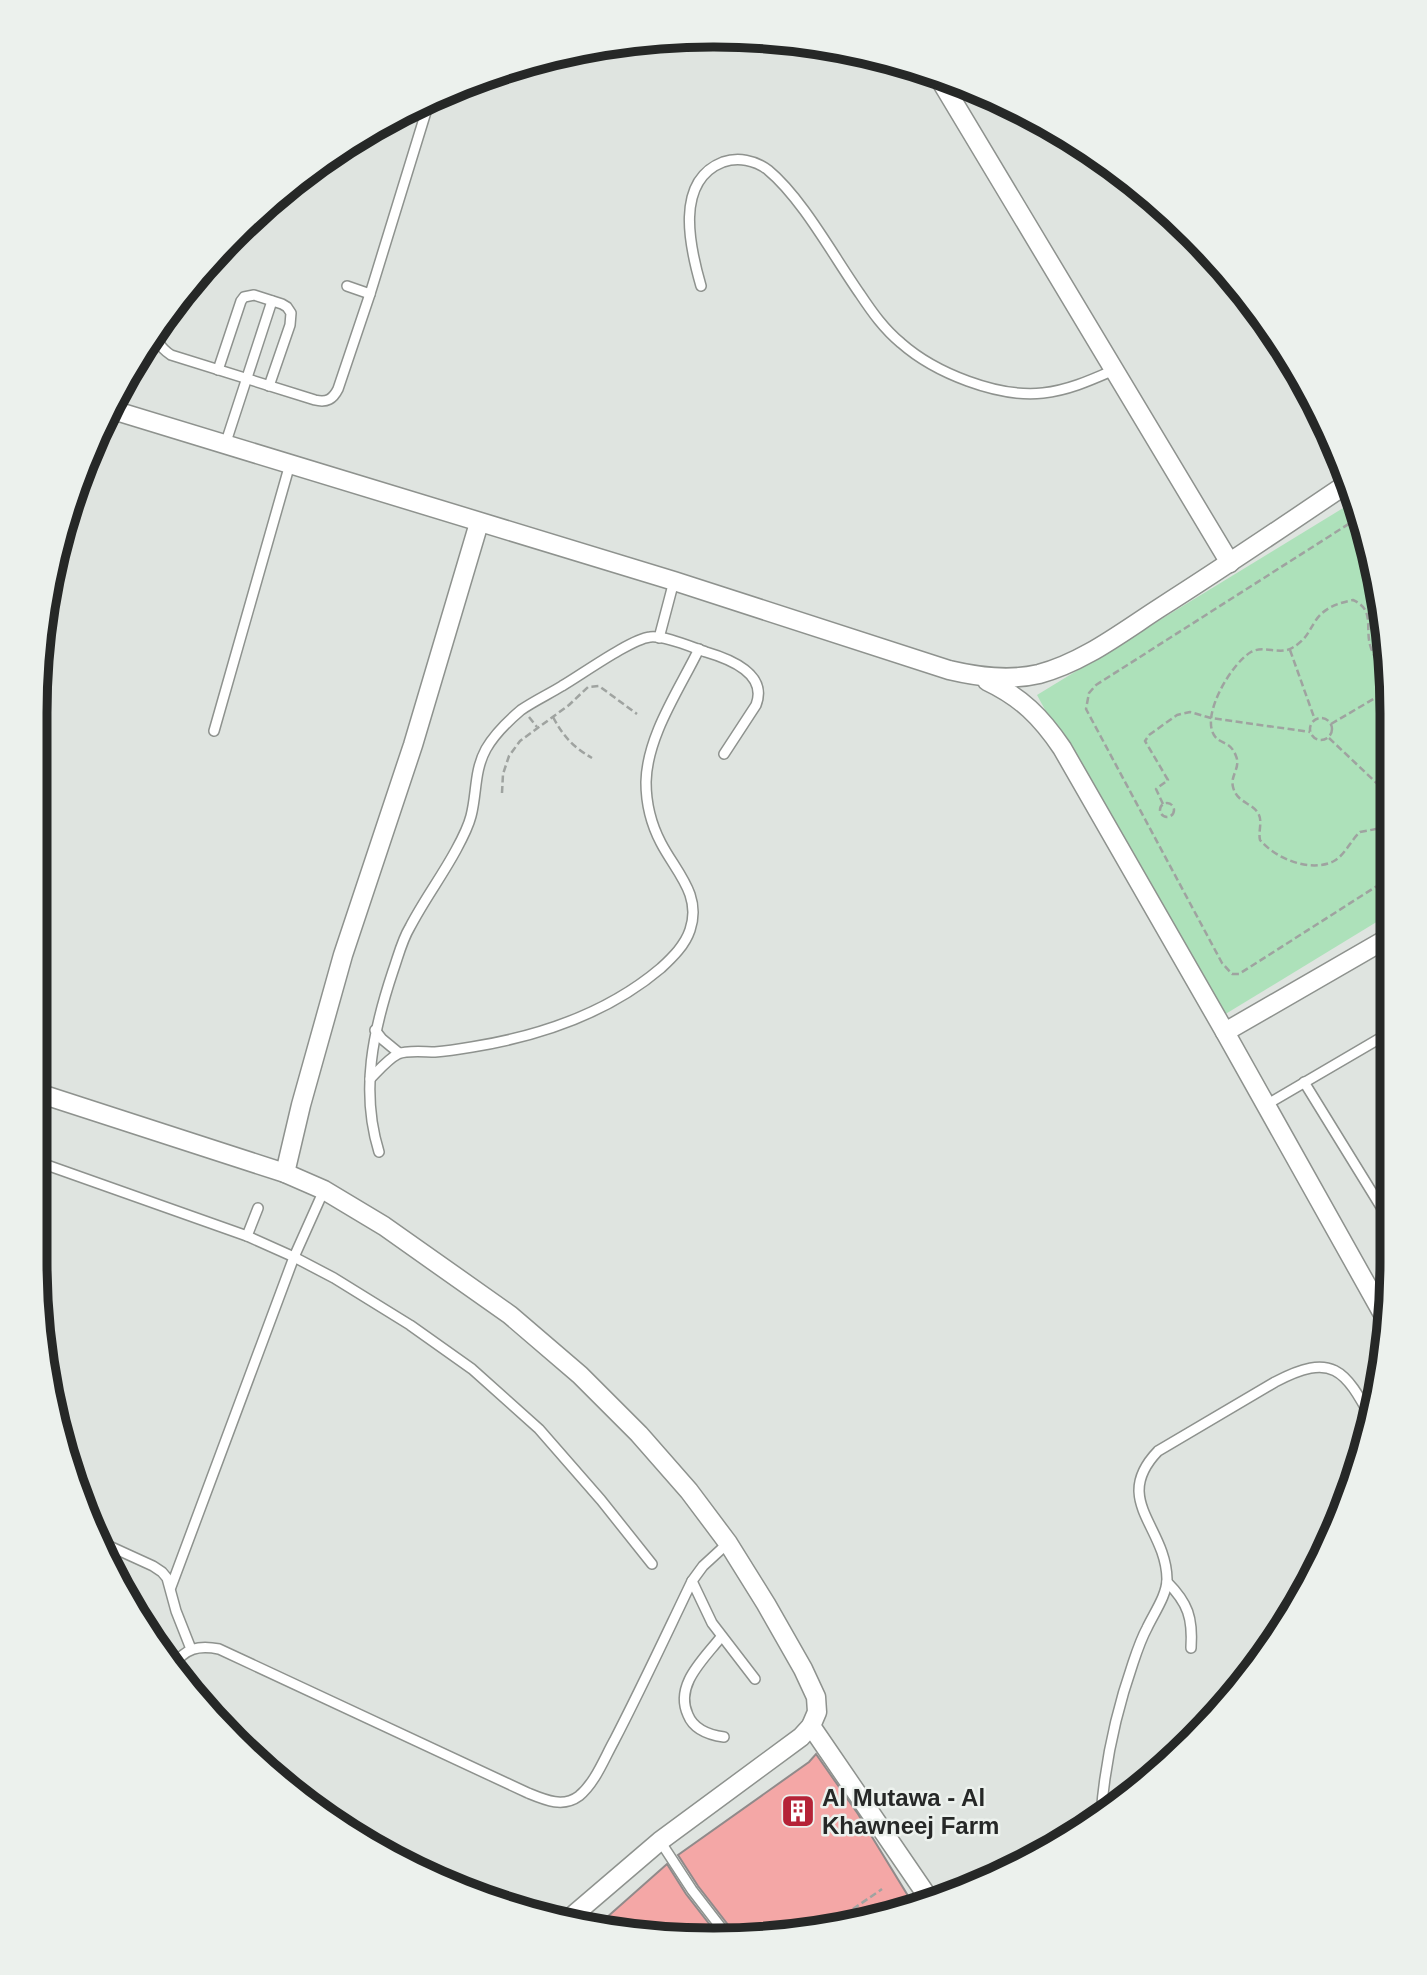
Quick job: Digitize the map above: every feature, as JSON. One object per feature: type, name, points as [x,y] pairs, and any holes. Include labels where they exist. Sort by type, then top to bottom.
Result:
[{"type":"street","points":[[946,90],[1230,563]]},
{"type":"street","points":[[120,412],[674,581],[978,677],[1003,688],[1026,705],[1046,725],[1062,748],[1378,1305]]},
{"type":"street","points":[[978,677],[1036,675],[1064,667],[1230,563],[1340,488]]},
{"type":"street","points":[[285,1173],[343,955],[414,745],[479,523]]},
{"type":"street","points":[[1225,1032],[1380,943]]},
{"type":"street","points":[[47,1096],[285,1173],[324,1190],[384,1226],[510,1315],[580,1375],[639,1434],[689,1491],[728,1543],[810,1682],[816,1697],[817,1712],[811,1726],[788,1747],[660,1841],[576,1913]]},
{"type":"street","points":[[811,1726],[925,1893]]},
{"type":"lane","points":[[159,344],[170,355],[323,402],[330,400],[335,395],[370,294],[426,113]]},
{"type":"lane","points":[[701,286],[690,236],[692,197],[705,173],[729,160],[743,159],[768,170],[778,180],[804,211],[880,322],[902,344],[927,362],[983,387],[1012,393],[1042,393],[1071,388],[1114,370]]},
{"type":"lane","points":[[347,286],[370,294]]},
{"type":"lane","points":[[218,370],[241,301],[249,295],[272,301],[287,307],[292,319],[269,386]]},
{"type":"lane","points":[[225,445],[272,301]]},
{"type":"lane","points":[[214,731],[290,464]]},
{"type":"lane","points":[[659,638],[674,581]]},
{"type":"lane","points":[[379,1152],[373,1134],[370,1079],[380,1009],[408,929],[466,830],[471,815],[478,764],[500,731],[523,709],[651,636],[719,656],[754,678],[759,696],[756,705],[724,754]]},
{"type":"lane","points":[[370,1079],[399,1053],[435,1052],[481,1045],[539,1032],[572,1020],[612,1002],[649,978],[681,948],[690,932],[694,914],[692,896],[653,825],[646,784],[655,737],[699,649]]},
{"type":"lane","points":[[375,1030],[399,1053]]},
{"type":"lane","points":[[1266,1105],[1380,1039]]},
{"type":"lane","points":[[1304,1082],[1380,1205]]},
{"type":"lane","points":[[47,1165],[247,1237],[294,1257],[334,1278],[410,1325],[472,1369],[539,1429],[652,1564]]},
{"type":"lane","points":[[171,1587],[294,1257],[324,1190]]},
{"type":"lane","points":[[247,1237],[258,1208]]},
{"type":"lane","points":[[1102,1802],[1111,1740],[1133,1660],[1167,1582],[1165,1561],[1139,1498],[1139,1480],[1146,1464],[1158,1451],[1275,1382],[1311,1367],[1328,1367],[1338,1372],[1348,1381],[1363,1406]]},
{"type":"lane","points":[[178,1658],[191,1649],[205,1646],[219,1649],[528,1793],[547,1801],[561,1803],[578,1796],[591,1782],[629,1712],[692,1581],[703,1566],[728,1543]]},
{"type":"lane","points":[[112,1547],[162,1572],[171,1587],[176,1611],[191,1649]]},
{"type":"lane","points":[[692,1581],[712,1623],[755,1679]]},
{"type":"lane","points":[[1167,1582],[1180,1595],[1189,1612],[1193,1630],[1191,1648]]},
{"type":"lane","points":[[721,1637],[689,1679],[684,1692],[684,1706],[689,1719],[698,1729],[710,1735],[724,1737]]},
{"type":"lane","points":[[660,1841],[721,1928]]},
{"type":"path","points":[[1351,522],[1096,685],[1089,693],[1086,709],[1227,971],[1232,974],[1239,974],[1380,884]]},
{"type":"path","points":[[1377,660],[1368,638],[1366,611],[1362,604],[1353,600],[1330,607],[1317,617],[1305,639],[1290,649],[1253,651],[1238,662],[1214,700],[1210,718],[1215,737],[1233,749],[1238,762],[1238,769],[1232,780],[1233,788],[1238,797],[1258,813],[1260,840],[1272,853],[1316,866],[1335,860],[1360,831],[1380,829]]},
{"type":"path","points":[[1290,649],[1315,720]]},
{"type":"path","points":[[502,793],[503,774],[509,756],[520,741],[593,685],[604,689],[637,714]]},
{"type":"path","points":[[1331,724],[1379,696]]},
{"type":"path","points":[[1163,804],[1156,789],[1168,780],[1146,745],[1146,737],[1184,713],[1310,732]]},
{"type":"path","points":[[553,717],[562,734],[575,748],[592,758]]},
{"type":"path","points":[[1329,738],[1316,740],[1310,727],[1315,720],[1324,719],[1331,724]]},
{"type":"path","points":[[1329,738],[1331,724]]},
{"type":"path","points":[[1329,738],[1380,786]]},
{"type":"path","points":[[845,1915],[882,1889]]},
{"type":"green space","points":[[1346,506],[1367,584],[1378,670],[1380,920],[1214,1021],[1037,695]]},
{"type":"building","name":"Al Mutawa - Al Khawneej Farm","points":[[816,1754],[858,1814],[909,1898],[843,1915],[800,1922],[730,1927],[678,1855],[809,1762]]},
{"type":"building","points":[[667,1864],[712,1928],[670,1926],[605,1918]]},
{"type":"place","name":"Al Mutawa - Al Khawneej Farm","points":[[798,1811]]}]
